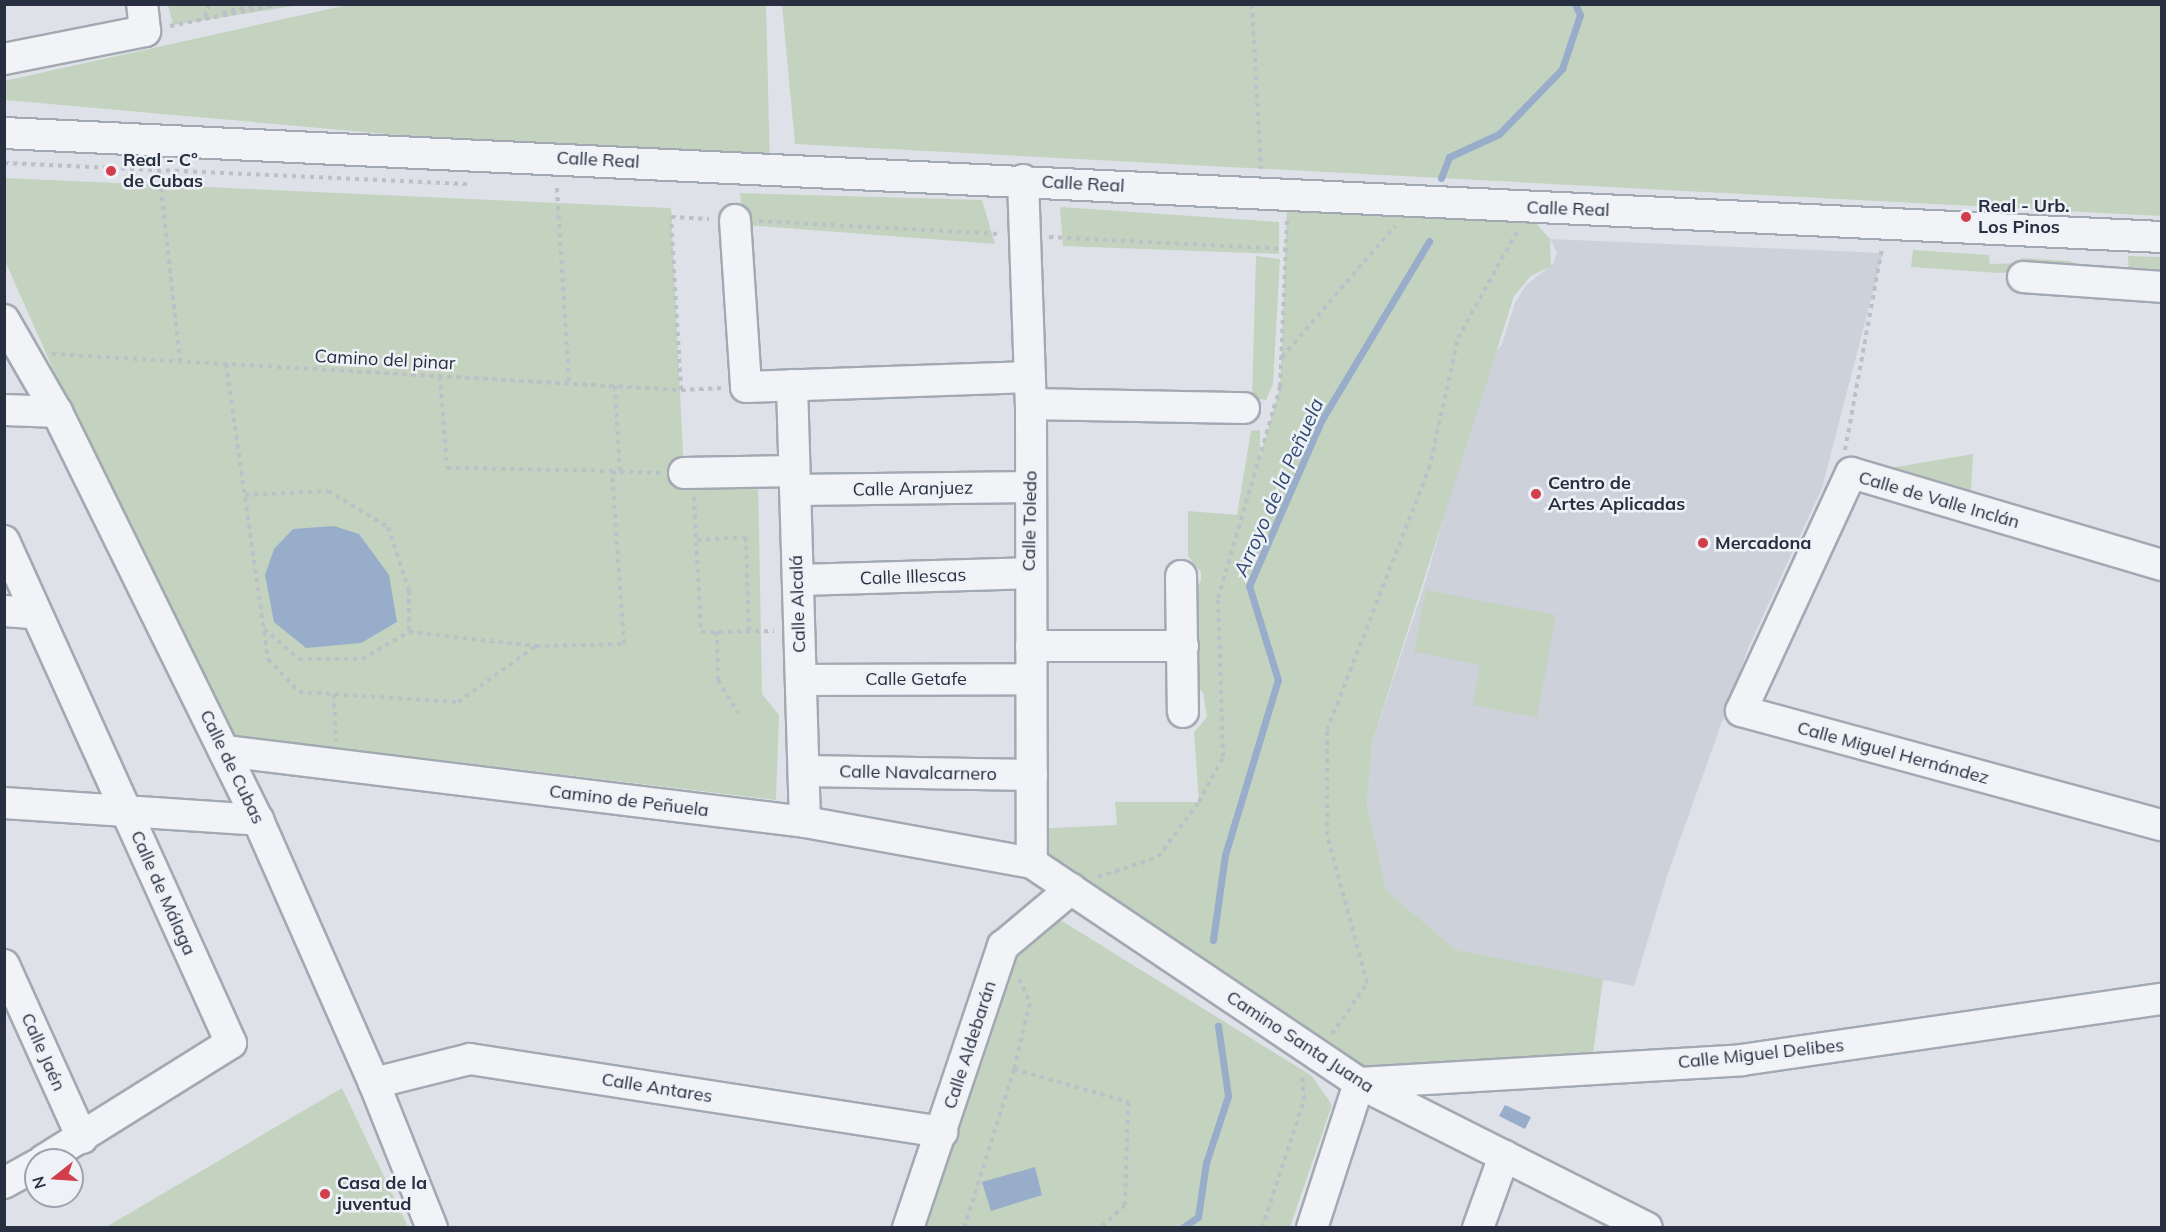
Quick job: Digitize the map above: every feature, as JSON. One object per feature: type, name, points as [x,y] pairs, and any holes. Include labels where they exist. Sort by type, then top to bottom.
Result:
[{"type":"street","points":[[4,59],[144,17]]},
{"type":"street","name":"Calle Real","points":[[4,133],[1023,180],[1416,202],[2162,237]]},
{"type":"street","name":"Calle Toledo","points":[[1023,180],[1031,390],[1029,573],[1032,679],[1032,863]]},
{"type":"street","points":[[735,220],[746,387],[792,385],[1031,390],[1244,408]]},
{"type":"street","points":[[2024,277],[2162,287]]},
{"type":"street","name":"Calle de Cubas","points":[[4,320],[57,412],[258,820],[374,1083],[432,1227]]},
{"type":"street","name":"Calle Alcalá","points":[[792,385],[805,822]]},
{"type":"street","points":[[4,410],[57,412]]},
{"type":"street","name":"Calle Aranjuez","points":[[688,473],[795,481],[1031,487]]},
{"type":"street","name":"Calle de Valle Inclán","points":[[1791,603],[1851,473],[2162,565]]},
{"type":"street","name":"Calle de Málaga","points":[[4,541],[231,1043],[65,1148]]},
{"type":"street","name":"Calle Illescas","points":[[798,580],[1029,573]]},
{"type":"street","points":[[1181,576],[1183,712]]},
{"type":"street","name":"Calle Miguel Hernández","points":[[1791,603],[1741,711],[2162,825]]},
{"type":"street","points":[[4,611],[35,613]]},
{"type":"street","points":[[1031,646],[1183,646]]},
{"type":"street","name":"Calle Getafe","points":[[801,680],[1032,679]]},
{"type":"street","name":"Camino de Peñuela","points":[[225,751],[805,822],[1032,863]]},
{"type":"street","name":"Calle Navalcarnero","points":[[804,771],[1032,775]]},
{"type":"street","points":[[4,803],[126,813],[258,820]]},
{"type":"street","name":"Camino Santa Juana","points":[[1032,863],[1315,1042],[1359,1083],[1647,1227]]},
{"type":"street","points":[[1003,945],[1071,889]]},
{"type":"street","name":"Calle Aldebarán","points":[[908,1227],[942,1132],[1003,945]]},
{"type":"street","name":"Calle Jaén","points":[[4,965],[82,1138]]},
{"type":"street","name":"Calle Miguel Delibes","points":[[1359,1083],[1742,1060],[2162,999]]},
{"type":"street","name":"Calle Antares","points":[[374,1083],[470,1059],[942,1132]]},
{"type":"street","points":[[1312,1227],[1359,1083]]},
{"type":"street","points":[[1478,1227],[1504,1156]]},
{"type":"street","points":[[4,1183],[24,1172]]},
{"type":"path","points":[[205,17],[209,4]]},
{"type":"path","points":[[144,17],[205,17],[260,4]]},
{"type":"path","points":[[144,17],[280,4]]},
{"type":"path","points":[[1071,889],[1107,871],[1158,857],[1198,802],[1223,757],[1218,598],[1281,387],[1285,249],[1275,194],[1252,4]]},
{"type":"path","points":[[4,163],[475,184]]},
{"type":"path","points":[[159,170],[180,361]]},
{"type":"path","points":[[545,187],[568,188]]},
{"type":"path","points":[[557,188],[569,384]]},
{"type":"path","points":[[1282,357],[1416,202]]},
{"type":"path","points":[[1262,1227],[1304,1100],[1315,1042],[1367,983],[1327,835],[1327,730],[1429,469],[1458,338],[1517,231],[1522,207]]},
{"type":"path","points":[[681,390],[671,217],[1285,249]]},
{"type":"path","points":[[1851,473],[1842,465],[1887,224]]},
{"type":"path","name":"Camino del pinar","points":[[23,352],[681,390],[746,387]]},
{"type":"path","points":[[226,364],[268,659],[299,692],[458,702],[536,646]]},
{"type":"path","points":[[440,376],[447,468],[688,473],[697,540],[701,632],[799,630]]},
{"type":"path","points":[[615,386],[620,472]]},
{"type":"path","points":[[264,629],[299,658],[362,659],[409,632],[536,646],[624,644],[612,473],[620,472]]},
{"type":"path","points":[[245,495],[328,491],[388,527],[409,590],[409,632]]},
{"type":"path","points":[[697,540],[746,537],[749,631]]},
{"type":"path","points":[[717,631],[718,680],[738,713]]},
{"type":"path","points":[[334,694],[337,765]]},
{"type":"path","points":[[964,1227],[1014,1069],[1030,1003],[1003,945]]},
{"type":"path","points":[[1014,1069],[1128,1102],[1125,1205],[1100,1227]]},
{"type":"shaded area","points":[[1550,239],[1883,253],[1822,488],[1749,646],[1667,876],[1634,986],[1456,950],[1386,890],[1367,804],[1372,743],[1425,583],[1488,362],[1502,344],[1515,303],[1526,285],[1553,264],[1557,253]]},
{"type":"green space","points":[[168,4],[300,5],[173,25]]},
{"type":"green space","points":[[347,5],[766,5],[770,168],[5,100],[4,81]]},
{"type":"green space","points":[[782,5],[2161,5],[2161,216],[795,144]]},
{"type":"green space","points":[[4,178],[671,208],[684,473],[758,479],[762,694],[779,715],[776,800],[215,733],[5,261]]},
{"type":"green space","points":[[740,193],[982,200],[995,244],[744,225]]},
{"type":"green space","points":[[1287,204],[1535,222],[1550,239],[1551,266],[1531,276],[1514,296],[1372,743],[1367,804],[1386,890],[1456,950],[1603,979],[1591,1069],[1359,1083],[1090,882],[1071,889],[1032,863],[1032,829],[1117,825],[1115,802],[1199,802],[1194,732],[1207,717],[1203,692],[1193,687],[1191,595],[1201,581],[1201,572],[1188,556],[1188,511],[1237,515],[1251,431],[1260,430],[1260,456],[1280,387]]},
{"type":"green space","points":[[1060,207],[1279,222],[1279,254],[1063,246]]},
{"type":"green space","points":[[1913,250],[1989,255],[1990,264],[2021,263],[2021,258],[2071,261],[2073,271],[1999,273],[1911,267]]},
{"type":"green space","points":[[1256,256],[1280,259],[1273,384],[1266,400],[1252,398]]},
{"type":"green space","points":[[2128,256],[2161,257],[2161,274],[2129,272]]},
{"type":"green space","points":[[1973,454],[1970,508],[1835,477],[1836,464],[1896,467]]},
{"type":"green space","points":[[1426,590],[1556,615],[1537,717],[1473,705],[1480,665],[1414,652]]},
{"type":"green space","points":[[1062,921],[1312,1076],[1332,1105],[1290,1227],[906,1228],[1003,946]]},
{"type":"green space","points":[[342,1088],[408,1227],[106,1227]]},
{"type":"water","points":[[334,526],[359,534],[389,575],[397,622],[361,643],[306,648],[274,622],[265,575],[274,549],[293,529]]},
{"type":"water","points":[[1505,1105],[1531,1117],[1525,1129],[1499,1116]]},
{"type":"water","points":[[1035,1167],[1042,1195],[991,1211],[982,1182]]},
{"type":"waterway","name":"Arroyo de la Peñuela","points":[[1441,178],[1449,157],[1499,134],[1562,69],[1580,15],[1575,4]]},
{"type":"waterway","name":"Arroyo de la Peñuela","points":[[1213,940],[1225,855],[1278,680],[1249,586],[1321,421],[1429,241]]},
{"type":"waterway","name":"Arroyo de la Peñuela","points":[[1182,1228],[1198,1217],[1206,1163],[1228,1096],[1218,1026]]},
{"type":"place","name":"Real - Cº de Cubas","points":[[111,171]]},
{"type":"place","name":"Real - Urb. Los Pinos","points":[[1966,217]]},
{"type":"place","name":"Centro de Artes Aplicadas","points":[[1536,494]]},
{"type":"place","name":"Mercadona","points":[[1703,543]]},
{"type":"place","name":"Casa de la juventud","points":[[325,1194]]}]
